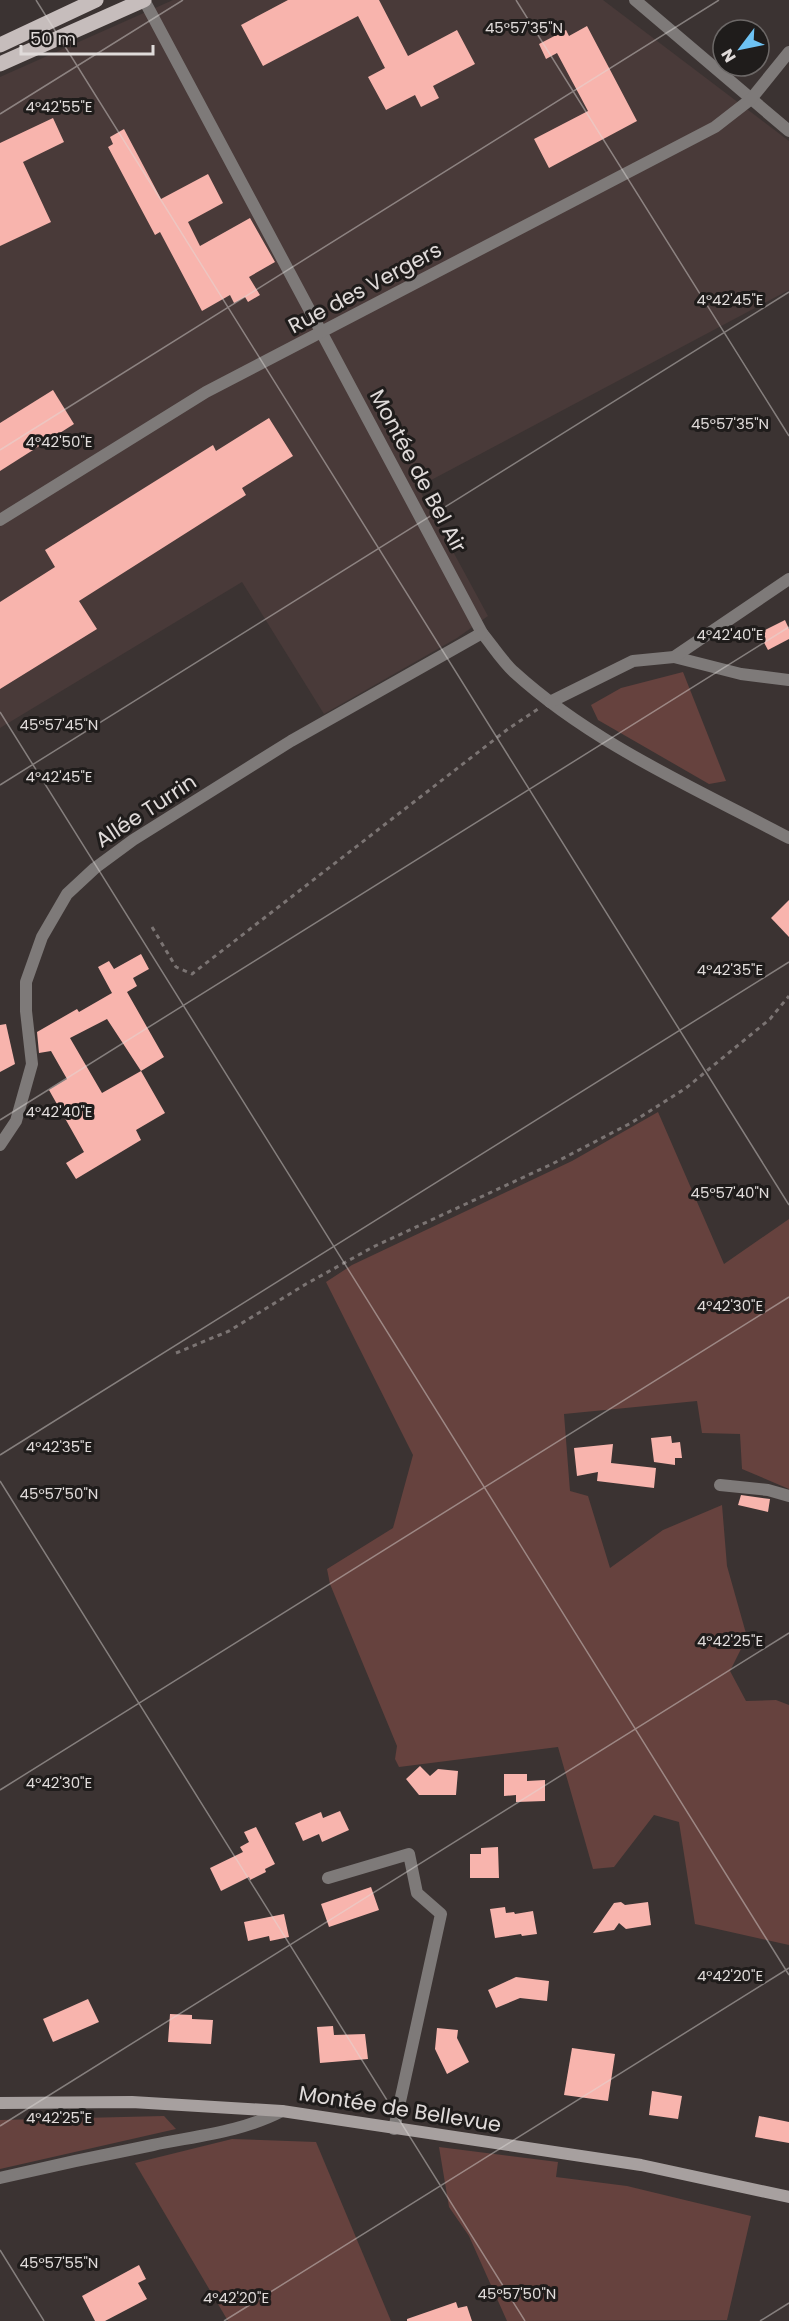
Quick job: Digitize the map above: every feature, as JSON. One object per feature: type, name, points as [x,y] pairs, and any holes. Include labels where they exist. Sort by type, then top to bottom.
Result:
[{"type":"main road","points":[[0,45],[96,0]]},
{"type":"main road","points":[[0,64],[144,0]]},
{"type":"main road","name":"Montée de Bellevue","points":[[0,2103],[132,2102],[282,2111],[641,2165],[789,2196]]},
{"type":"street","name":"Montée de Bel Air","points":[[144,0],[482,633],[512,670],[550,702],[621,750],[789,838]]},
{"type":"street","points":[[635,0],[789,130]]},
{"type":"street","name":"Rue des Vergers","points":[[0,519],[206,392],[715,127],[751,99],[789,52]]},
{"type":"street","points":[[674,657],[789,579]]},
{"type":"street","name":"Allée Turrin","points":[[0,1145],[16,1121],[32,1064],[26,1011],[26,982],[42,937],[67,894],[95,868],[133,840],[291,741],[482,633]]},
{"type":"street","points":[[550,702],[633,661],[674,657],[741,674],[789,680]]},
{"type":"street","points":[[720,1485],[768,1490],[789,1496]]},
{"type":"street","points":[[328,1878],[409,1854],[417,1893],[441,1914],[394,2129]]},
{"type":"street","points":[[0,2178],[99,2155],[231,2130],[263,2121],[282,2111]]},
{"type":"path","points":[[152,927],[177,967],[192,974],[508,729],[550,702]]},
{"type":"path","points":[[176,1353],[230,1331],[306,1284],[373,1247],[552,1164],[631,1123],[686,1088],[770,1019],[789,996]]},
{"type":"shaded area","points":[[173,0],[603,0],[789,141],[789,290],[418,487],[488,616],[457,638],[324,714],[242,582],[0,728],[0,77]]},
{"type":"shaded area","points":[[683,672],[726,781],[709,784],[598,720],[591,705],[621,688]]},
{"type":"shaded area","points":[[658,1112],[724,1264],[789,1219],[789,1489],[742,1469],[740,1434],[702,1433],[697,1401],[564,1414],[570,1491],[588,1496],[610,1568],[663,1530],[722,1505],[727,1566],[747,1637],[730,1671],[746,1701],[776,1700],[789,1705],[789,1945],[695,1924],[679,1822],[654,1815],[614,1867],[593,1869],[558,1747],[399,1767],[395,1759],[397,1746],[330,1584],[327,1569],[393,1528],[413,1455],[326,1282],[352,1265],[572,1161]]},
{"type":"shaded area","points":[[164,2116],[176,2129],[0,2169],[0,2120]]},
{"type":"shaded area","points":[[232,2139],[316,2142],[391,2321],[228,2321],[135,2163]]},
{"type":"shaded area","points":[[439,2147],[558,2162],[556,2177],[627,2186],[751,2216],[727,2320],[507,2321],[469,2236],[449,2207]]},
{"type":"building","points":[[288,0],[379,0],[408,56],[457,30],[475,64],[433,86],[439,98],[421,107],[415,95],[386,110],[368,77],[385,68],[358,16],[263,66],[241,25]]},
{"type":"building","points":[[587,26],[637,121],[549,168],[534,139],[588,111],[557,53],[546,59],[539,44],[566,30],[569,36]]},
{"type":"building","points":[[53,118],[64,142],[23,162],[51,222],[0,246],[0,143]]},
{"type":"building","points":[[124,129],[161,199],[208,174],[223,203],[188,222],[200,246],[250,218],[275,262],[249,277],[260,295],[248,302],[245,297],[234,303],[230,295],[202,311],[160,232],[155,235],[108,147],[113,144],[110,137]]},
{"type":"building","points":[[53,390],[74,424],[0,471],[0,423]]},
{"type":"building","points":[[269,418],[293,456],[242,488],[246,495],[79,601],[97,629],[0,689],[0,602],[55,567],[45,550],[213,445],[216,451]]},
{"type":"building","points":[[785,620],[789,629],[789,639],[768,650],[759,633]]},
{"type":"building","points":[[789,900],[789,937],[771,918]]},
{"type":"building","points":[[141,954],[149,969],[133,978],[137,986],[127,992],[164,1057],[141,1071],[165,1113],[136,1130],[141,1140],[76,1179],[66,1163],[84,1152],[49,1090],[67,1079],[51,1051],[39,1053],[37,1032],[77,1009],[79,1012],[112,993],[98,967],[109,961],[114,969]],"holes":[[[107,1019],[141,1071],[102,1093],[70,1038]]]},
{"type":"building","points":[[6,1024],[15,1064],[0,1072],[0,1025]]},
{"type":"building","points":[[671,1436],[672,1443],[680,1442],[682,1458],[675,1458],[675,1465],[654,1462],[651,1438]]},
{"type":"building","points":[[613,1444],[611,1463],[656,1468],[654,1488],[597,1481],[598,1472],[577,1476],[574,1448]]},
{"type":"building","points":[[741,1495],[770,1499],[768,1512],[738,1505]]},
{"type":"building","points":[[420,1766],[430,1776],[438,1769],[458,1771],[456,1795],[419,1795],[406,1779]]},
{"type":"building","points":[[504,1774],[527,1774],[527,1781],[545,1780],[545,1801],[516,1802],[516,1795],[504,1796]]},
{"type":"building","points":[[340,1811],[349,1830],[322,1842],[319,1834],[303,1841],[295,1823],[321,1812],[323,1818]]},
{"type":"building","points":[[256,1827],[275,1864],[265,1869],[266,1872],[250,1880],[249,1877],[221,1891],[210,1868],[243,1852],[240,1847],[249,1842],[244,1832]]},
{"type":"building","points":[[498,1847],[499,1878],[470,1878],[470,1854],[481,1854],[481,1848]]},
{"type":"building","points":[[371,1887],[379,1910],[329,1927],[321,1904]]},
{"type":"building","points":[[621,1902],[625,1905],[648,1902],[651,1925],[626,1929],[619,1923],[614,1930],[593,1933],[614,1903]]},
{"type":"building","points":[[505,1907],[506,1913],[533,1911],[537,1934],[495,1938],[490,1909]]},
{"type":"building","points":[[284,1914],[289,1937],[270,1941],[269,1936],[248,1941],[244,1922]]},
{"type":"building","points":[[516,1977],[549,1981],[547,2001],[520,1998],[496,2008],[488,1990]]},
{"type":"building","points":[[88,1999],[99,2022],[53,2042],[43,2019]]},
{"type":"building","points":[[170,2014],[192,2015],[192,2019],[213,2020],[211,2044],[168,2042]]},
{"type":"building","points":[[333,2026],[334,2035],[365,2034],[368,2059],[320,2063],[317,2027]]},
{"type":"building","points":[[437,2028],[458,2030],[457,2038],[469,2062],[447,2074],[435,2049]]},
{"type":"building","points":[[572,2048],[615,2054],[608,2101],[564,2095]]},
{"type":"building","points":[[652,2091],[682,2096],[678,2119],[649,2115]]},
{"type":"building","points":[[759,2116],[789,2122],[789,2143],[755,2137]]},
{"type":"building","points":[[139,2265],[146,2279],[138,2283],[147,2299],[105,2321],[95,2321],[82,2296]]},
{"type":"building","points":[[456,2302],[458,2308],[467,2306],[472,2321],[407,2321],[407,2319]]}]
